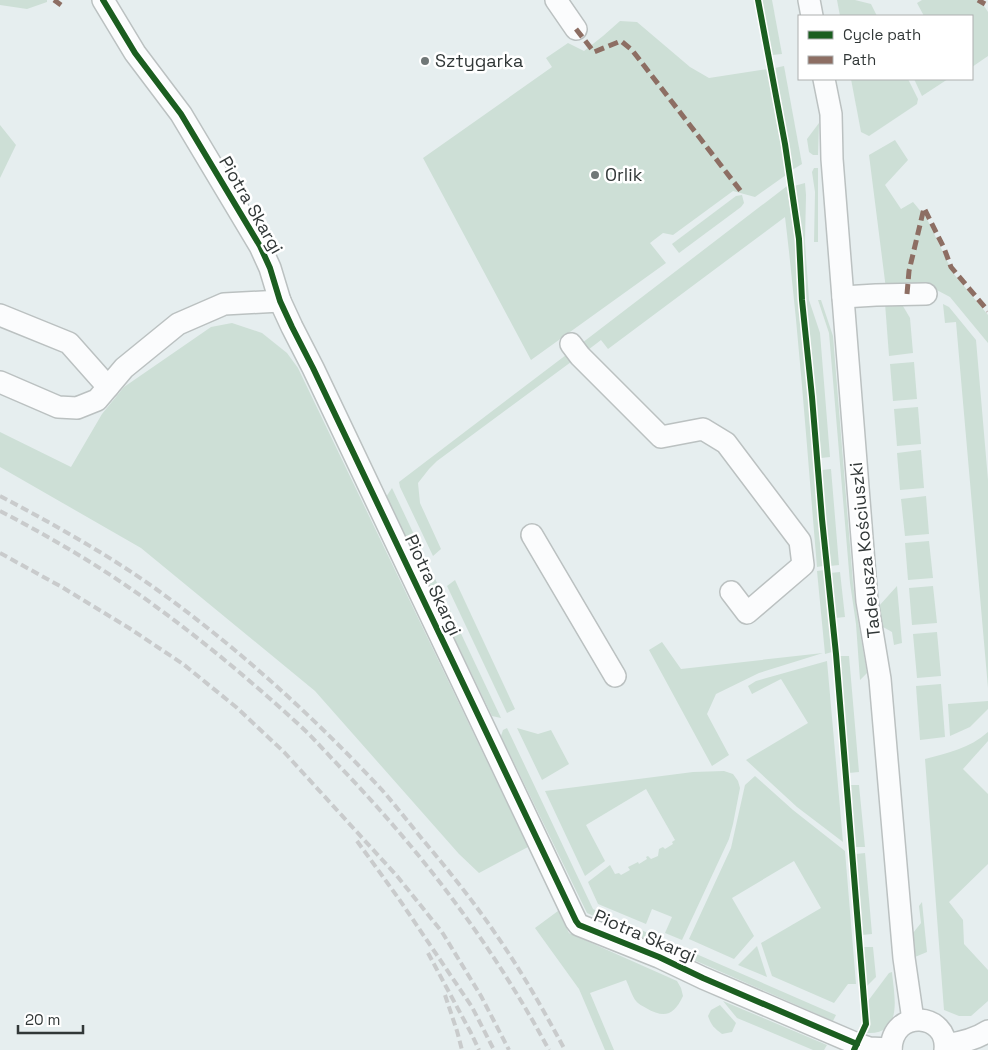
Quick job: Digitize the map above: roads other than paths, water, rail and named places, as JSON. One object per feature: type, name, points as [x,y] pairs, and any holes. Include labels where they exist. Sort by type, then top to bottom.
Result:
[{"type":"street","name":"Piotra Skargi","points":[[103,0],[135,53],[181,114],[260,246],[270,268],[280,302],[576,921],[579,924],[857,1044],[869,1048],[891,1050]]},
{"type":"street","points":[[556,0],[576,29]]},
{"type":"street","points":[[809,0],[812,15]]},
{"type":"street","name":"Tadeusza Kościuszki","points":[[824,80],[831,114],[832,159],[867,601],[880,679],[904,958],[913,1020]]},
{"type":"street","points":[[843,297],[926,294]]},
{"type":"street","points":[[0,382],[58,407],[77,408],[97,400],[124,368],[178,324],[224,304],[280,302]]},
{"type":"street","points":[[0,315],[69,344],[108,387]]},
{"type":"street","points":[[571,344],[580,356],[661,437],[703,429],[726,443],[800,541],[803,565],[747,613],[730,592]]},
{"type":"street","points":[[532,535],[615,676]]},
{"type":"street","points":[[891,1050],[892,1039],[897,1030],[904,1023],[913,1020],[931,1022],[944,1036],[946,1047],[988,1031]]},
{"type":"railway","points":[[0,496],[80,540],[156,589],[216,635],[302,709],[382,790],[470,899],[515,964],[565,1050]]},
{"type":"railway","points":[[0,511],[77,554],[151,603],[189,631],[261,691],[308,734],[373,802],[455,903],[505,974],[549,1050]]},
{"type":"railway","points":[[0,553],[60,586],[183,664],[236,707],[284,752],[397,876],[442,932],[481,996],[509,1050]]},
{"type":"railway","points":[[357,841],[472,1007],[494,1050]]},
{"type":"railway","points":[[428,953],[479,1050]]},
{"type":"railway","points":[[445,995],[462,1050]]},
{"type":"place","name":"Sztygarka","points":[[425,61]]},
{"type":"place","name":"Orlik","points":[[595,175]]}]
